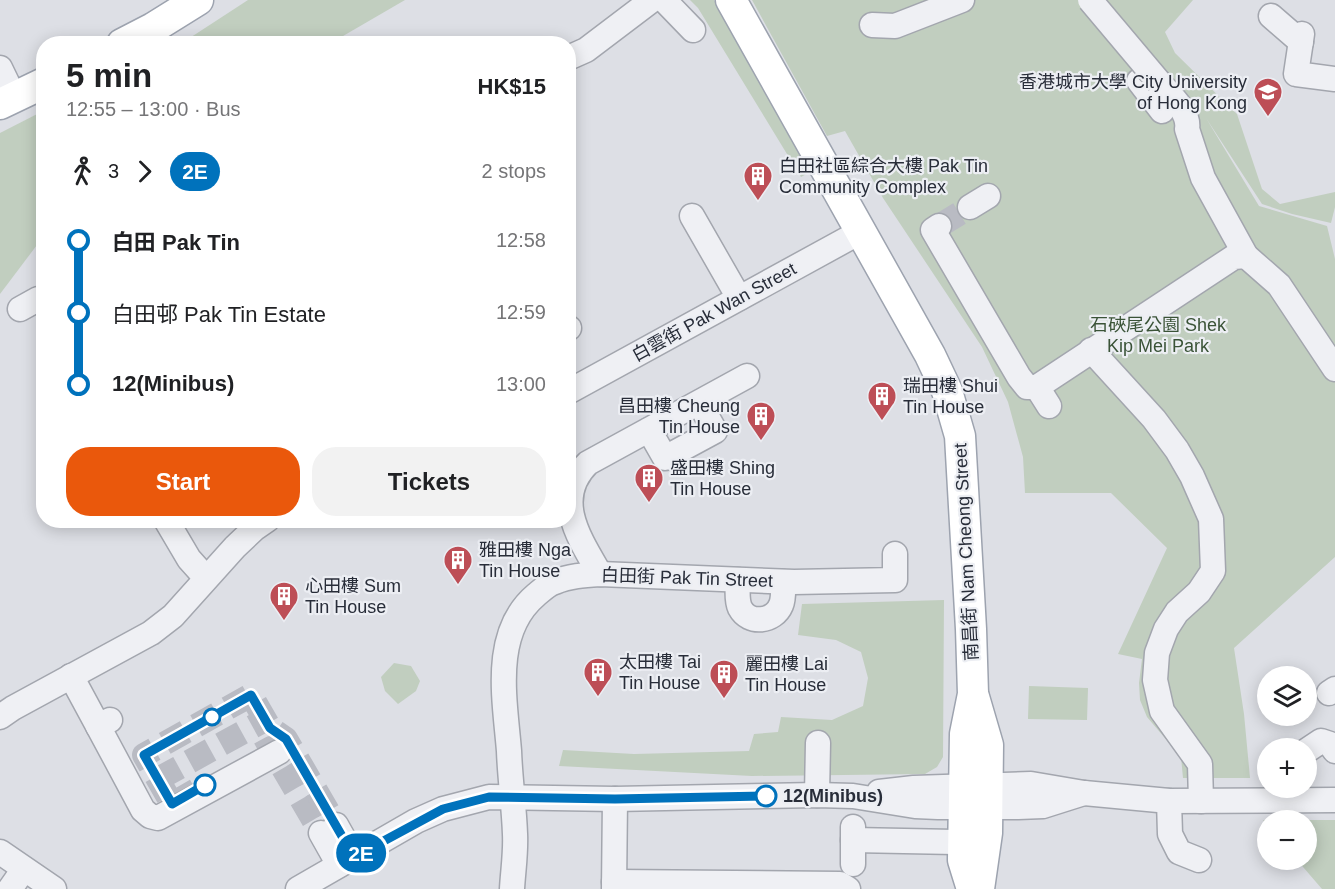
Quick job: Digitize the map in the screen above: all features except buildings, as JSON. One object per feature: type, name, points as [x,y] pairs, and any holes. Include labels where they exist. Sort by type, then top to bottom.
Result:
[{"type":"main road","points":[[138,36],[198,0]]},
{"type":"main road","name":"南昌街 Nam Cheong Street","points":[[731,0],[940,373],[955,415],[961,448],[973,694],[986,734],[963,860],[972,889]]},
{"type":"main road","points":[[7,100],[36,87]]},
{"type":"main road","name":"南昌街 Nam Cheong Street","points":[[976,796],[985,859],[979,889]]},
{"type":"street","points":[[576,54],[586,50],[652,0]]},
{"type":"street","points":[[664,0],[693,30]]},
{"type":"street","points":[[872,25],[895,26],[962,0]]},
{"type":"street","points":[[1090,0],[1149,81],[1184,113],[1203,178],[1246,256],[1279,285],[1335,369]]},
{"type":"street","points":[[1271,16],[1301,38],[1296,74],[1335,79]]},
{"type":"street","points":[[0,68],[7,100]]},
{"type":"street","points":[[692,216],[739,298]]},
{"type":"street","points":[[939,226],[933,230],[1019,377],[1027,387],[1043,396],[1091,350],[1234,257],[1246,256]]},
{"type":"street","name":"白雲街 Pak Wan Street","points":[[576,388],[860,232]]},
{"type":"street","points":[[1091,350],[1154,419],[1177,450],[1211,519],[1213,571],[1199,592],[1177,612],[1166,629],[1157,653],[1155,680],[1162,711],[1200,764],[1201,801]]},
{"type":"street","points":[[578,468],[649,430],[665,458],[714,431],[700,404],[747,376]]},
{"type":"street","points":[[171,528],[189,559],[206,578]]},
{"type":"street","points":[[0,717],[151,633],[173,616],[235,547],[258,528]]},
{"type":"street","points":[[576,528],[580,540],[600,574]]},
{"type":"street","name":"白田街 Pak Tin Street","points":[[512,889],[515,835],[504,670],[506,647],[512,628],[530,600],[553,582],[573,576],[600,574],[783,582],[895,580],[895,554]]},
{"type":"street","points":[[738,580],[739,606],[748,616],[761,620],[773,616],[781,607],[783,582]]},
{"type":"street","points":[[71,676],[104,723],[143,810],[150,816],[158,818],[279,752]]},
{"type":"street","points":[[1317,744],[1321,741],[1330,744],[1335,751]]},
{"type":"street","points":[[817,795],[818,743]]},
{"type":"street","points":[[298,889],[443,809],[489,797],[615,799],[817,795],[853,796],[915,806],[1043,785],[1084,793],[1169,801],[1335,800]]},
{"type":"street","points":[[615,799],[614,885],[840,884],[848,889]]},
{"type":"street","points":[[1169,801],[1170,834],[1179,852],[1199,860]]},
{"type":"street","points":[[328,829],[346,861]]},
{"type":"street","points":[[853,864],[853,833],[955,842]]},
{"type":"street","points":[[0,852],[54,889]]},
{"type":"street","points":[[10,889],[24,869]]},
{"type":"green space","points":[[248,0],[405,0],[343,36],[193,36]]},
{"type":"green space","points":[[690,0],[714,0],[810,172],[801,177],[698,8]]},
{"type":"green space","name":"石硤尾公園 Shek Kip Mei Park","points":[[752,0],[1193,0],[1165,32],[1175,53],[1237,114],[1262,189],[1280,204],[1335,192],[1335,207],[1331,223],[1262,204],[1206,118],[1259,206],[1327,226],[1335,259],[1335,557],[1234,648],[1244,714],[1250,778],[1183,778],[1181,757],[1147,717],[1140,700],[1139,683],[1142,659],[1118,654],[1167,548],[1111,493],[1025,493],[1023,457],[1008,402],[982,347],[883,198],[845,131],[827,136]]},
{"type":"green space","points":[[36,115],[36,246],[0,294],[0,133]]},
{"type":"green space","points":[[944,600],[943,757],[937,767],[925,774],[752,776],[559,766],[563,750],[634,754],[749,751],[754,734],[778,732],[781,717],[832,720],[863,706],[868,678],[861,652],[836,640],[798,635],[802,604]]},
{"type":"green space","points":[[394,663],[411,666],[420,681],[416,691],[398,704],[385,691],[381,677]]},
{"type":"green space","points":[[1029,686],[1088,688],[1087,720],[1028,719]]},
{"type":"green space","points":[[1317,820],[1335,820],[1335,889],[1322,889],[1306,870],[1317,870]]},
{"type":"tunnel","points":[[939,226],[970,207]]},
{"type":"tunnel","points":[[196,790],[172,804],[144,755],[251,695],[270,728],[286,739],[336,825]]},
{"type":"tunnel","points":[[158,779],[265,720]]},
{"type":"tunnel","points":[[260,754],[271,748],[321,833]]},
{"type":"bus line","name":"2E","points":[[205,785],[172,804],[144,755],[251,695],[270,728],[286,739],[354,857],[416,821],[443,809],[489,797],[615,799],[766,796]]},
{"type":"place","name":"香港城市大學 City University of Hong Kong","points":[[1268,118]]},
{"type":"place","name":"白田社區綜合大樓 Pak Tin Community Complex","points":[[758,202]]},
{"type":"place","name":"瑞田樓 Shui Tin House","points":[[882,422]]},
{"type":"place","name":"昌田樓 Cheung Tin House","points":[[761,442]]},
{"type":"place","name":"盛田樓 Shing Tin House","points":[[649,504]]},
{"type":"place","name":"雅田樓 Nga Tin House","points":[[458,586]]},
{"type":"place","name":"心田樓 Sum Tin House","points":[[284,622]]},
{"type":"place","name":"太田樓 Tai Tin House","points":[[598,698]]},
{"type":"place","name":"麗田樓 Lai Tin House","points":[[724,700]]},
{"type":"place","name":"12(Minibus)","points":[[766,796]]}]
